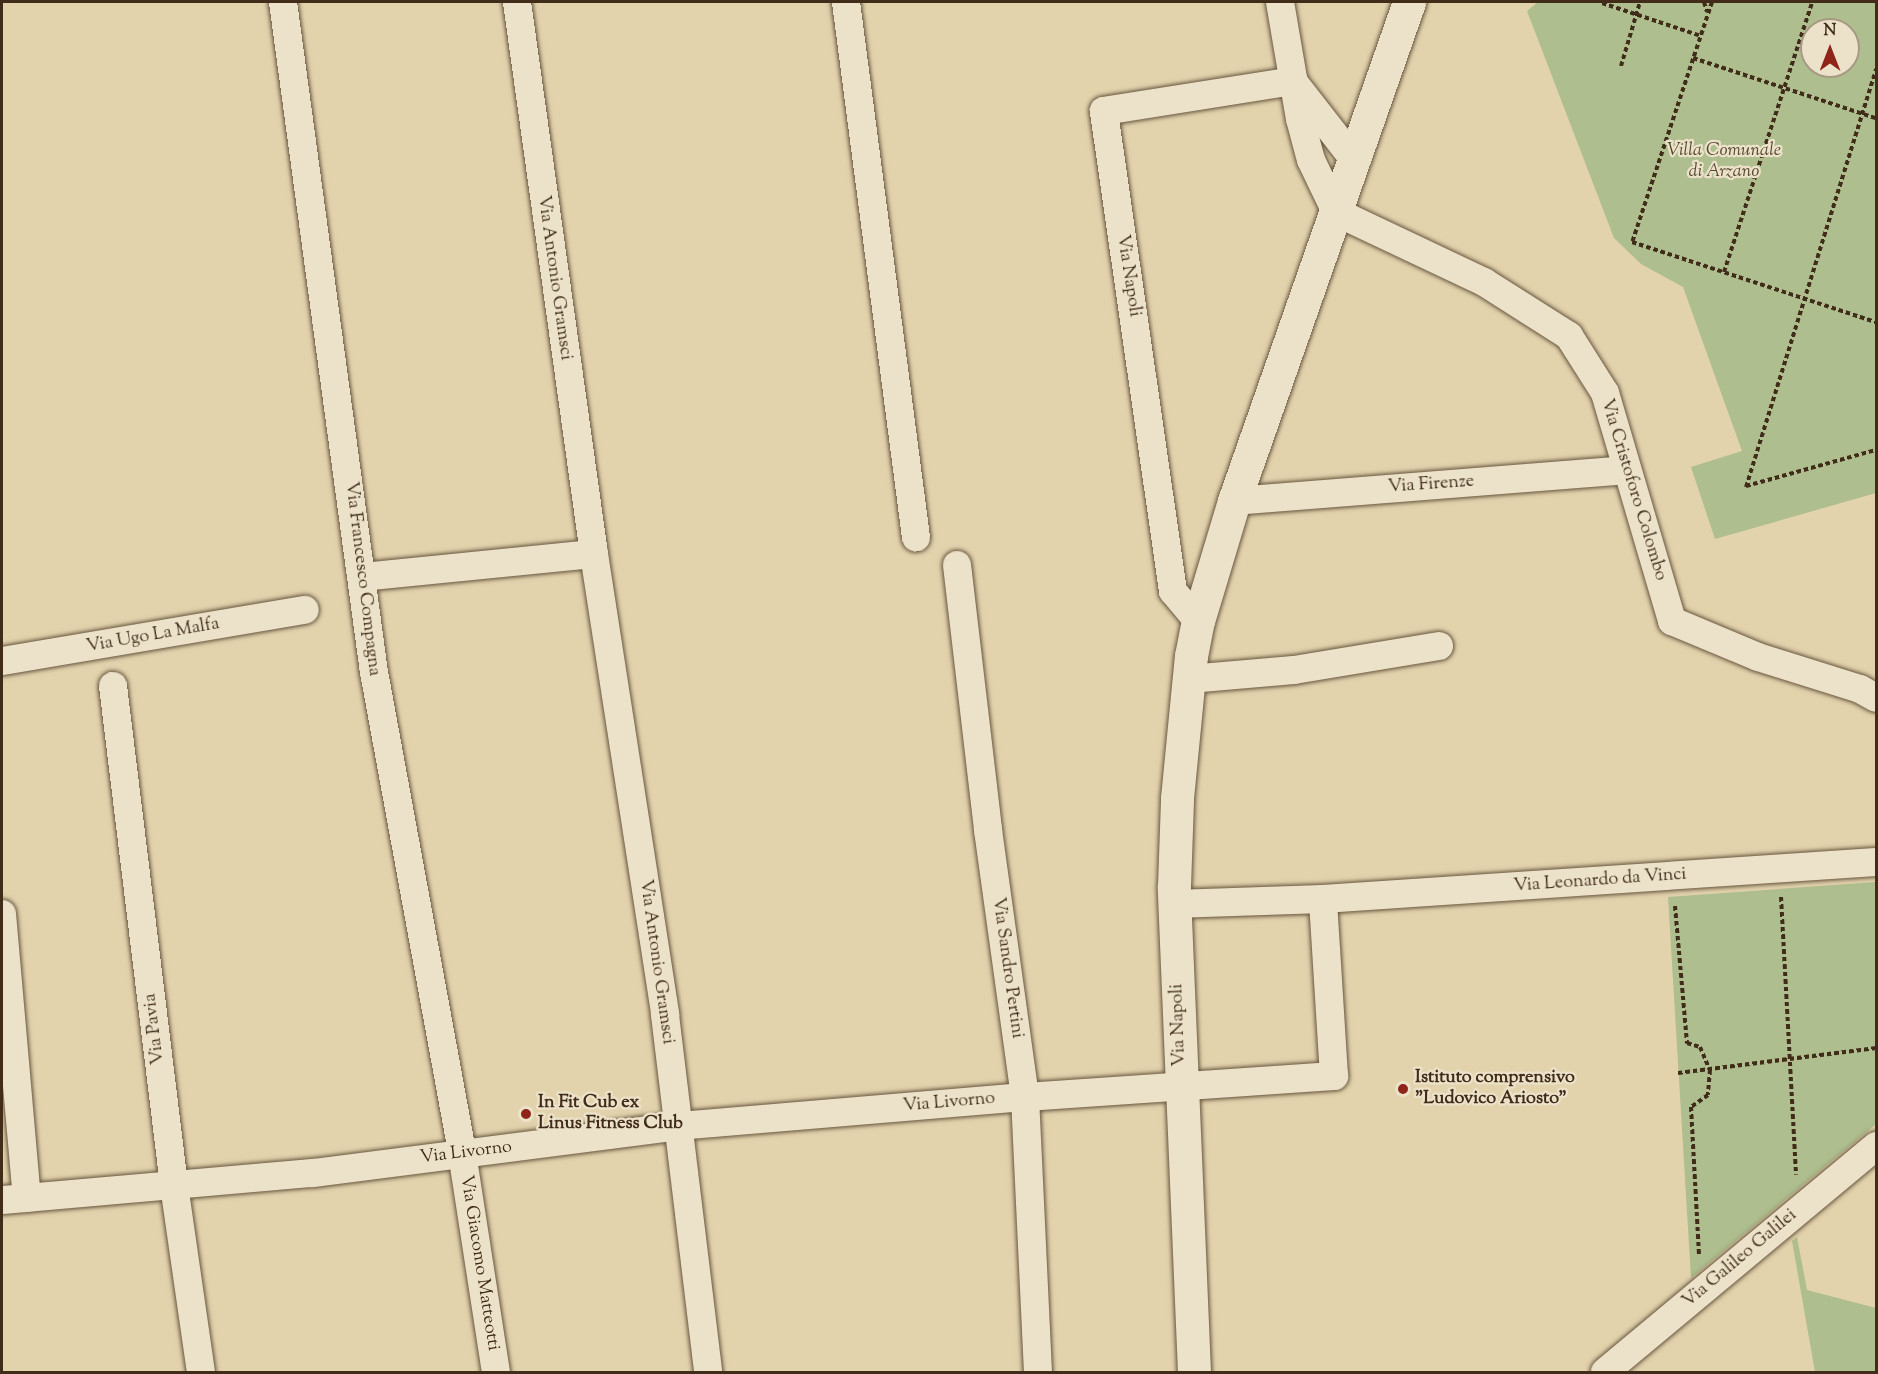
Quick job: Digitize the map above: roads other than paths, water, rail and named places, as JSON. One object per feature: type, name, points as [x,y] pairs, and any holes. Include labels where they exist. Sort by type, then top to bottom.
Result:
[{"type":"main road","name":"Via Napoli","points":[[1194,1372],[1174,904],[1177,798],[1189,679],[1198,621],[1234,501],[1336,212],[1352,157],[1409,2]]},
{"type":"street","name":"Via Francesco Compagna","points":[[283,2],[374,672],[462,1153]]},
{"type":"street","name":"Via Antonio Gramsci","points":[[517,2],[594,554],[679,1126],[708,1372]]},
{"type":"street","points":[[846,2],[916,537]]},
{"type":"street","points":[[1281,2],[1294,81],[1311,160],[1336,212]]},
{"type":"street","points":[[1294,81],[1352,157]]},
{"type":"street","name":"Via Napoli","points":[[1198,621],[1173,591],[1104,111],[1294,81]]},
{"type":"street","name":"Via Cristoforo Colombo","points":[[1336,212],[1484,282],[1569,336],[1605,393],[1672,621],[1758,657],[1860,689],[1876,698]]},
{"type":"street","name":"Via Firenze","points":[[1234,501],[1627,470]]},
{"type":"street","points":[[362,577],[594,554]]},
{"type":"street","name":"Via Sandro Pertini","points":[[957,565],[988,830],[1025,1097],[1038,1372]]},
{"type":"street","name":"Via Ugo La Malfa","points":[[2,661],[305,610]]},
{"type":"street","points":[[1189,679],[1294,670],[1439,646]]},
{"type":"street","name":"Via Pavia","points":[[113,686],[174,1185],[201,1372]]},
{"type":"street","name":"Via Leonardo da Vinci","points":[[1174,904],[1323,899],[1876,862]]},
{"type":"street","points":[[1182,1086],[1334,1076],[1323,899]]},
{"type":"street","points":[[2,914],[14,1199]]},
{"type":"street","name":"Via Livorno","points":[[14,1199],[313,1173],[679,1126],[1182,1086]]},
{"type":"street","name":"Via Galileo Galilei","points":[[1605,1372],[1876,1146]]},
{"type":"street","name":"Via Giacomo Matteotti","points":[[462,1153],[496,1372]]},
{"type":"place","name":"Istituto comprensivo \"Ludovico Ariosto\"","points":[[1403,1089]]},
{"type":"place","name":"In Fit Cub ex Linus Fitness Club","points":[[526,1114]]},
{"type":"park label","name":"Villa Comunale di Arzano","points":[[1724,162]]}]
